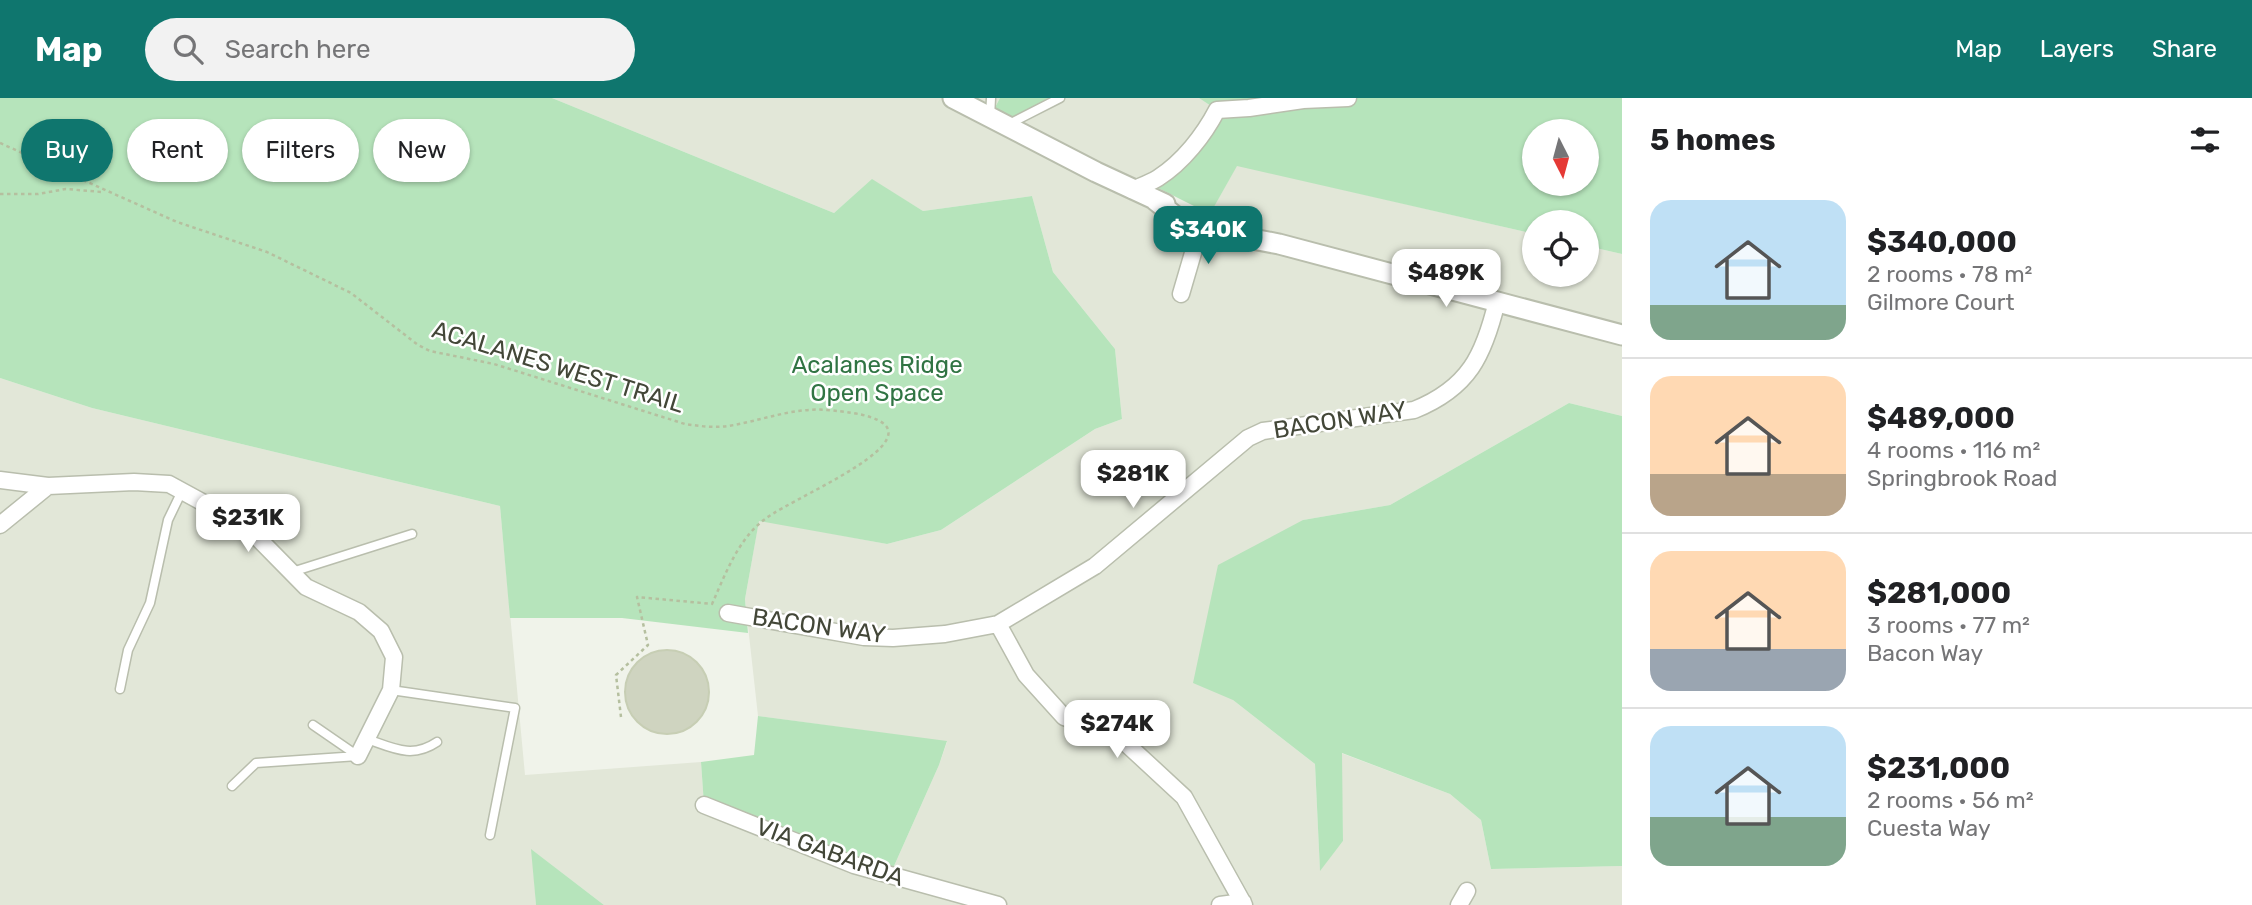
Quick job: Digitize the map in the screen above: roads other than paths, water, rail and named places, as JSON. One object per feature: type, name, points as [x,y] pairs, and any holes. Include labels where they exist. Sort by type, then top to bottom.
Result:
[{"type":"street","points":[[953,98],[996,113],[1132,190],[1194,214],[1264,233],[1279,244]]},
{"type":"street","points":[[1132,190],[1159,177],[1186,152],[1206,130],[1217,110],[1348,98]]},
{"type":"street","points":[[1155,200],[1175,216],[1200,229],[1279,244],[1622,335]]},
{"type":"street","points":[[1181,294],[1200,229]]},
{"type":"street","name":"BACON WAY","points":[[728,612],[864,637],[944,634],[998,624],[1096,566],[1248,438],[1263,431],[1414,410],[1433,402],[1455,386],[1470,370],[1488,338],[1497,301]]},
{"type":"street","points":[[0,480],[48,486],[134,482],[169,484],[246,526],[306,587],[359,612],[381,631],[394,657],[391,690],[358,756]]},
{"type":"street","points":[[0,525],[48,486]]},
{"type":"street","points":[[998,624],[1026,675],[1064,717],[1118,736],[1184,797],[1243,903],[1220,905]]},
{"type":"street","name":"VIA GABARDA","points":[[704,805],[854,865],[998,905]]},
{"type":"lane","points":[[996,113],[1060,98]]},
{"type":"lane","points":[[120,689],[128,650],[150,603],[168,520],[183,491]]},
{"type":"lane","points":[[292,572],[412,534]]},
{"type":"lane","points":[[391,690],[514,708],[490,835]]},
{"type":"lane","points":[[313,725],[358,756]]},
{"type":"lane","points":[[367,739],[401,751],[424,751],[438,742]]},
{"type":"lane","points":[[232,786],[256,763],[358,756]]},
{"type":"park label","name":"Acalanes Ridge Open Space","points":[[877,379]]}]
